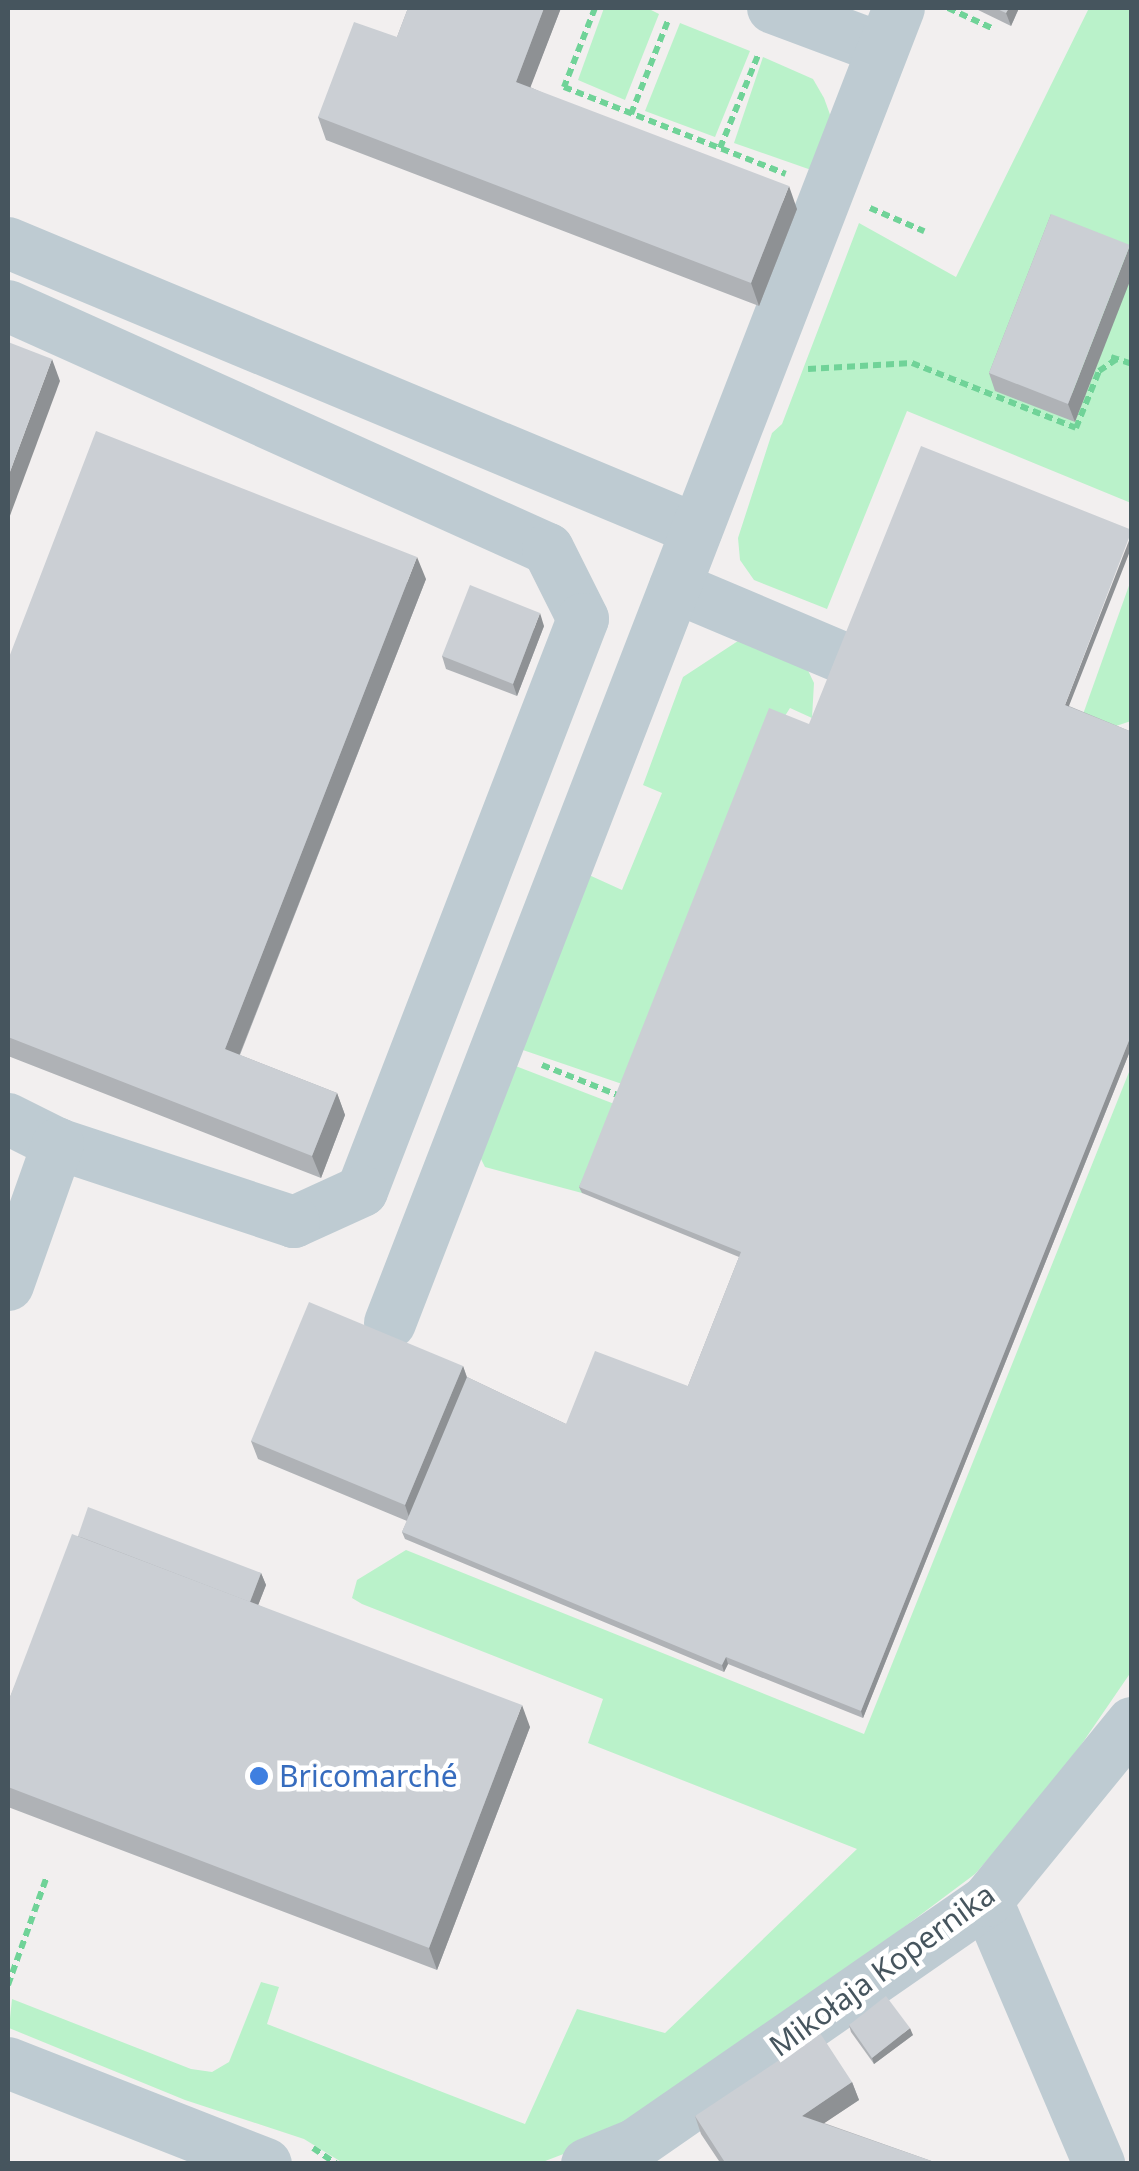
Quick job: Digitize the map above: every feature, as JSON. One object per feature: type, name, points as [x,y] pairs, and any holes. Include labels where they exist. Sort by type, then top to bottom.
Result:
[{"type":"street","points":[[390,1323],[697,530],[847,198],[891,28],[783,11]]},
{"type":"street","points":[[8,243],[697,530]]},
{"type":"street","points":[[8,306],[548,549],[582,620],[362,1191],[294,1222],[58,1144],[8,1119]]},
{"type":"street","points":[[675,586],[838,656]]},
{"type":"street","points":[[8,1285],[58,1144]]},
{"type":"street","name":"Mikołaja Kopernika","points":[[586,2164],[636,2144],[987,1901],[1132,1723]]},
{"type":"street","points":[[987,1901],[1099,2164]]},
{"type":"street","points":[[8,2062],[266,2164]]},
{"type":"path","points":[[595,8],[564,87],[924,231]]},
{"type":"path","points":[[947,8],[994,29]]},
{"type":"path","points":[[720,148],[758,54],[783,11]]},
{"type":"path","points":[[631,114],[669,18]]},
{"type":"path","points":[[795,364],[815,371],[912,363],[1076,428],[1099,372],[1114,358],[1132,364]]},
{"type":"path","points":[[496,1047],[620,1096]]},
{"type":"path","points":[[8,1985],[46,1880]]},
{"type":"green space","points":[[604,8],[647,8],[659,14],[625,100],[578,80]]},
{"type":"green space","points":[[1089,8],[1131,8],[1131,503],[907,411],[827,609],[754,580],[740,560],[738,538],[772,433],[782,424],[859,223],[956,277]]},
{"type":"green space","points":[[680,23],[750,51],[715,137],[645,111]]},
{"type":"green space","points":[[763,57],[813,79],[824,98],[832,120],[817,172],[734,143]]},
{"type":"green space","points":[[1131,580],[1131,721],[1116,726],[1082,717]]},
{"type":"green space","points":[[741,639],[803,660],[814,683],[812,718],[790,708],[783,719],[625,1085],[520,1049],[589,875],[622,890],[662,793],[643,785],[683,677]]},
{"type":"green space","points":[[513,1065],[617,1105],[582,1193],[485,1167],[478,1153]]},
{"type":"green space","points":[[1131,1067],[1131,1672],[1055,1783],[975,1874],[704,2077],[600,2140],[540,2163],[343,2163],[304,2139],[185,2100],[9,2028],[12,1999],[191,2069],[212,2072],[229,2062],[261,1982],[279,1987],[267,2024],[525,2124],[577,2009],[665,2033],[857,1849],[588,1743],[603,1699],[362,1604],[352,1598],[357,1580],[406,1550],[864,1734]]},
{"type":"building","points":[[408,8],[544,8],[516,82],[789,186],[751,283],[318,117],[354,22],[397,37]]},
{"type":"building","points":[[1051,214],[1130,245],[1068,404],[989,373]]},
{"type":"building","points":[[8,342],[52,359],[8,477]]},
{"type":"building","points":[[96,431],[417,557],[225,1049],[337,1093],[312,1156],[8,1037],[8,660]]},
{"type":"building","points":[[921,446],[1132,530],[1065,705],[1132,732],[1132,1033],[861,1711],[726,1657],[722,1665],[402,1532],[467,1377],[566,1424],[595,1351],[688,1386],[741,1252],[579,1187],[769,708],[809,724]]},
{"type":"building","points":[[470,585],[540,613],[513,684],[442,656]]},
{"type":"building","points":[[309,1302],[463,1366],[405,1505],[251,1441]]},
{"type":"building","points":[[88,1507],[261,1573],[250,1602],[78,1536]]},
{"type":"building","name":"Bricomarché","points":[[72,1534],[522,1705],[429,1948],[8,1787],[8,1702]]},
{"type":"building","points":[[886,1996],[910,2028],[872,2058],[849,2025]]},
{"type":"building","points":[[820,2033],[852,2082],[802,2116],[940,2164],[726,2164],[695,2116]]},
{"type":"place","name":"Bricomarché","points":[[259,1776]]}]
